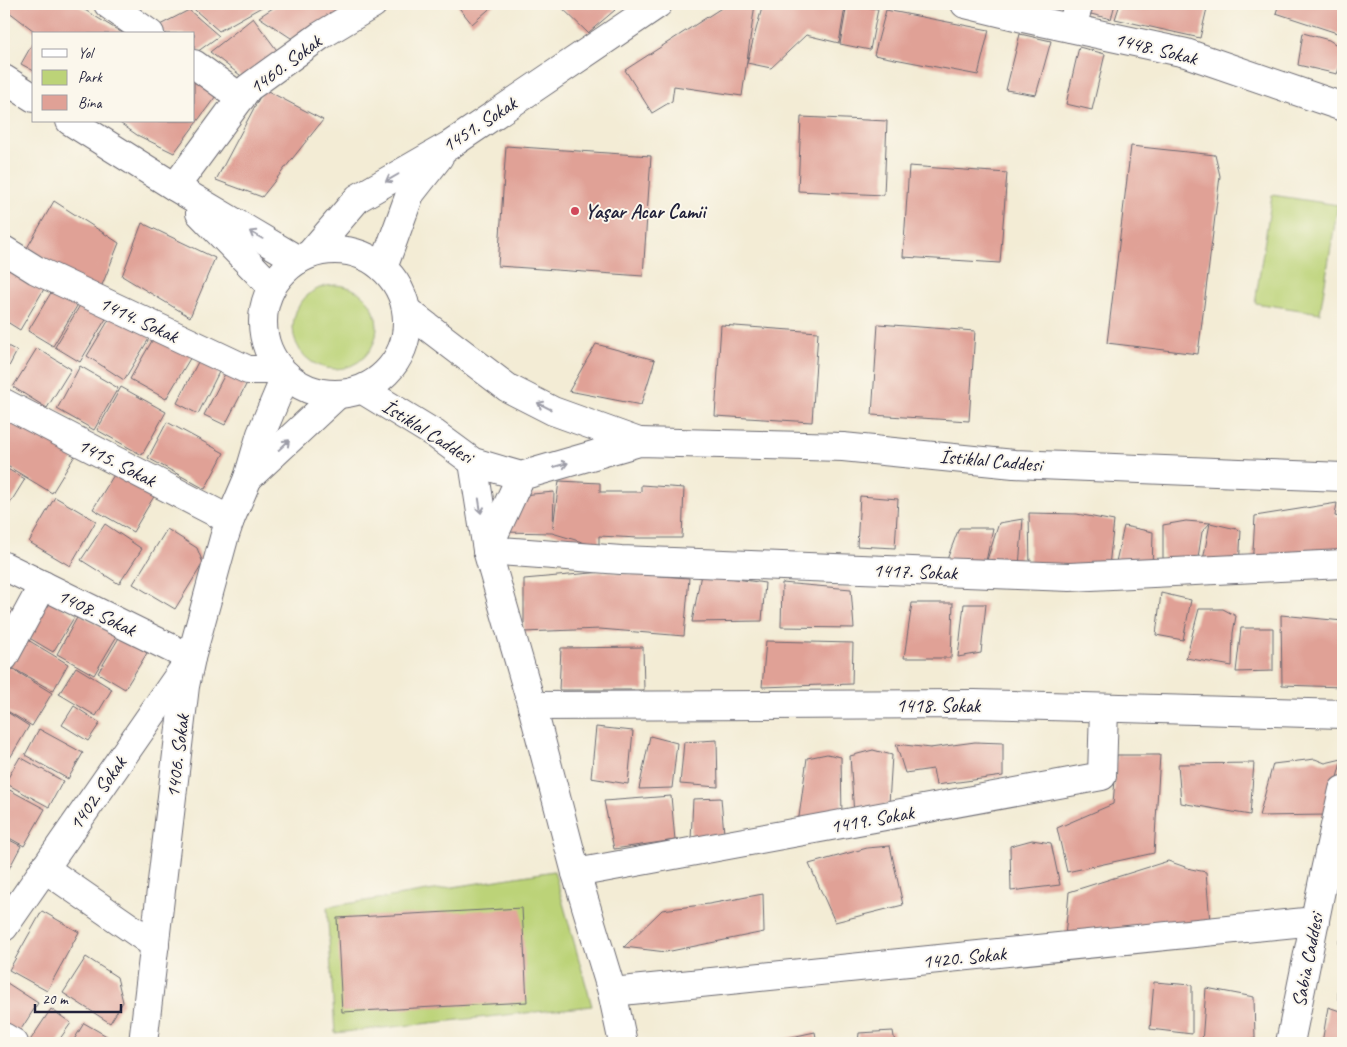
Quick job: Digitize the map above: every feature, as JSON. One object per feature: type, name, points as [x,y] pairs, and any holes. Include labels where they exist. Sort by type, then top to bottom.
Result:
[{"type":"street","name":"1460. Sokak","points":[[175,187],[248,88],[320,36],[373,4]]},
{"type":"street","name":"1451. Sokak","points":[[304,257],[358,198],[450,145],[658,4]]},
{"type":"street","name":"1448. Sokak","points":[[965,4],[1075,16],[1343,107]]},
{"type":"street","points":[[117,6],[148,32]]},
{"type":"street","points":[[195,65],[241,98]]},
{"type":"street","points":[[4,79],[32,97]]},
{"type":"street","points":[[72,122],[175,187],[304,257]]},
{"type":"street","points":[[383,268],[410,194],[450,145]]},
{"type":"street","points":[[175,187],[271,286]]},
{"type":"street","name":"1414. Sokak","points":[[4,250],[36,270],[248,370],[282,372]]},
{"type":"street","points":[[329,250],[348,251],[367,257],[383,268],[398,287],[407,311],[406,336],[398,359],[383,377],[350,393],[316,393],[295,384],[282,372],[267,351],[262,329],[264,307],[271,286],[278,276],[304,257],[329,250]]},
{"type":"street","name":"İstiklal Caddesi","points":[[407,311],[508,388],[553,411],[639,442]]},
{"type":"street","name":"1406. Sokak","points":[[143,1043],[185,686],[191,658],[230,520],[248,478],[282,372]]},
{"type":"street","name":"1406. Sokak","points":[[248,478],[350,393]]},
{"type":"street","name":"İstiklal Caddesi","points":[[350,393],[435,434],[473,462],[520,476],[639,442],[843,447],[1014,464],[1343,478]]},
{"type":"street","name":"1415. Sokak","points":[[4,403],[230,520]]},
{"type":"street","points":[[473,462],[487,550],[532,706],[576,874],[612,992],[623,1043]]},
{"type":"street","points":[[487,550],[520,476]]},
{"type":"street","name":"1417. Sokak","points":[[487,550],[621,560],[1070,577],[1343,564]]},
{"type":"street","name":"1408. Sokak","points":[[4,566],[191,658]]},
{"type":"street","points":[[4,657],[43,585]]},
{"type":"street","name":"1402. Sokak","points":[[4,927],[191,658]]},
{"type":"street","name":"1418. Sokak","points":[[532,706],[974,704],[1343,714]]},
{"type":"street","name":"1419. Sokak","points":[[576,874],[1102,776],[1104,708]]},
{"type":"street","name":"Sabia Caddesi","points":[[1295,1042],[1315,921],[1333,882],[1343,790]]},
{"type":"street","points":[[44,868],[155,945]]},
{"type":"street","name":"1420. Sokak","points":[[612,992],[1315,921]]},
{"type":"street","points":[[123,1043],[147,1007]]},
{"type":"street","points":[[4,1037],[14,1043]]},
{"type":"green space","points":[[1272,195],[1338,205],[1320,313],[1255,303]]},
{"type":"green space","points":[[327,285],[343,285],[359,292],[370,303],[377,319],[374,343],[365,357],[359,362],[343,369],[327,369],[311,362],[300,351],[293,335],[293,319],[300,303],[311,292]]},
{"type":"green space","points":[[554,871],[592,1006],[335,1033],[327,907]]},
{"type":"building","points":[[4,4],[75,4],[121,32],[35,32],[4,8]]},
{"type":"building","points":[[188,4],[267,4],[219,31]]},
{"type":"building","points":[[279,4],[368,4],[297,42],[259,17]]},
{"type":"building","points":[[456,4],[495,4],[472,24]]},
{"type":"building","points":[[558,4],[608,4],[615,10],[588,33]]},
{"type":"building","points":[[755,4],[742,96],[674,86],[672,101],[652,113],[625,70],[726,5]]},
{"type":"building","points":[[763,4],[831,4],[845,7],[839,43],[806,35],[771,68],[747,63]]},
{"type":"building","points":[[847,4],[878,9],[870,50],[840,44]]},
{"type":"building","points":[[1085,4],[1115,4],[1111,19],[1083,12]]},
{"type":"building","points":[[1120,4],[1208,4],[1200,38],[1115,19]]},
{"type":"building","points":[[1279,4],[1343,4],[1343,35],[1276,13]]},
{"type":"building","points":[[189,10],[219,36],[197,52],[195,51],[195,32],[163,32],[156,27]]},
{"type":"building","points":[[886,10],[989,30],[978,75],[874,55]]},
{"type":"building","points":[[253,18],[279,53],[249,82],[210,52]]},
{"type":"building","points":[[1303,33],[1329,40],[1343,49],[1343,58],[1337,74],[1298,65]]},
{"type":"building","points":[[1020,34],[1051,41],[1036,95],[1006,90]]},
{"type":"building","points":[[32,45],[32,70],[21,64]]},
{"type":"building","points":[[1079,47],[1105,54],[1092,110],[1066,104]]},
{"type":"building","points":[[195,78],[221,89],[174,153],[137,135],[118,122],[195,122]]},
{"type":"building","points":[[264,89],[323,120],[262,197],[216,180]]},
{"type":"building","points":[[801,117],[887,121],[884,195],[798,191]]},
{"type":"building","name":"Yaşar Acar Camii","points":[[506,146],[651,156],[643,276],[498,266]]},
{"type":"building","points":[[1131,146],[1215,155],[1220,176],[1198,354],[1107,343]]},
{"type":"building","points":[[909,166],[1007,173],[1000,263],[903,257]]},
{"type":"building","points":[[54,201],[119,243],[98,295],[27,248]]},
{"type":"building","points":[[142,223],[215,258],[190,317],[122,276]]},
{"type":"building","points":[[4,265],[44,289],[20,330],[4,320]]},
{"type":"building","points":[[55,286],[80,301],[53,346],[28,331]]},
{"type":"building","points":[[82,302],[107,317],[80,362],[55,347]]},
{"type":"building","points":[[113,313],[150,337],[124,380],[87,356]]},
{"type":"building","points":[[878,324],[975,331],[969,421],[872,415]]},
{"type":"building","points":[[721,325],[818,332],[812,422],[715,416]]},
{"type":"building","points":[[156,334],[192,355],[166,399],[130,379]]},
{"type":"building","points":[[4,344],[17,351],[4,376]]},
{"type":"building","points":[[596,344],[655,360],[641,405],[569,391]]},
{"type":"building","points":[[37,348],[71,369],[47,408],[13,387]]},
{"type":"building","points":[[199,360],[220,370],[198,414],[177,403]]},
{"type":"building","points":[[80,366],[118,388],[94,430],[57,409]]},
{"type":"building","points":[[226,372],[247,383],[225,425],[204,415]]},
{"type":"building","points":[[121,387],[166,412],[142,455],[97,430]]},
{"type":"building","points":[[4,412],[79,449],[52,493],[4,464]]},
{"type":"building","points":[[167,422],[224,453],[205,489],[148,458]]},
{"type":"building","points":[[120,465],[159,488],[133,532],[93,509]]},
{"type":"building","points":[[4,467],[25,479],[4,513]]},
{"type":"building","points":[[559,481],[600,483],[600,492],[641,492],[641,485],[684,488],[682,538],[599,536],[599,547],[552,533],[504,532],[522,495],[554,492],[553,528]]},
{"type":"building","points":[[860,496],[898,499],[895,548],[857,546]]},
{"type":"building","points":[[55,497],[96,521],[70,566],[29,542]]},
{"type":"building","points":[[1337,503],[1335,516],[1343,518],[1343,557],[1252,568],[1255,516]]},
{"type":"building","points":[[1029,513],[1077,514],[1114,521],[1109,566],[1030,568]]},
{"type":"building","points":[[1023,519],[1019,566],[985,568],[946,562],[959,528],[993,528],[985,566],[999,523]]},
{"type":"building","points":[[1186,521],[1210,523],[1202,532],[1197,564],[1163,564],[1163,525]]},
{"type":"building","points":[[1210,523],[1241,530],[1239,569],[1201,571]]},
{"type":"building","points":[[105,524],[142,549],[119,584],[81,560]]},
{"type":"building","points":[[1124,526],[1153,532],[1152,573],[1113,575]]},
{"type":"building","points":[[167,529],[197,548],[203,563],[175,609],[133,584]]},
{"type":"building","points":[[603,572],[689,578],[684,636],[600,629],[524,632],[524,579]]},
{"type":"building","points":[[701,574],[765,583],[762,621],[692,622]]},
{"type":"building","points":[[782,583],[851,589],[854,628],[781,627]]},
{"type":"building","points":[[1161,593],[1191,600],[1183,640],[1156,635]]},
{"type":"building","points":[[48,599],[75,616],[53,652],[26,636]]},
{"type":"building","points":[[912,603],[953,603],[951,658],[904,658]]},
{"type":"building","points":[[4,604],[16,612],[4,628]]},
{"type":"building","points":[[964,604],[986,604],[981,653],[958,657]]},
{"type":"building","points":[[1199,609],[1223,609],[1236,616],[1233,633],[1232,666],[1186,658]]},
{"type":"building","points":[[79,614],[117,636],[94,675],[57,654]]},
{"type":"building","points":[[1281,615],[1343,621],[1343,687],[1282,685]]},
{"type":"building","points":[[1241,628],[1273,628],[1273,671],[1236,672]]},
{"type":"building","points":[[120,636],[147,653],[125,689],[98,673]]},
{"type":"building","points":[[23,637],[68,664],[53,691],[7,665]]},
{"type":"building","points":[[766,641],[853,643],[852,684],[762,687]]},
{"type":"building","points":[[643,647],[644,690],[559,690],[561,648]]},
{"type":"building","points":[[6,665],[52,693],[32,726],[4,709],[4,669]]},
{"type":"building","points":[[76,667],[112,689],[96,716],[59,694]]},
{"type":"building","points":[[74,706],[100,723],[88,741],[62,725]]},
{"type":"building","points":[[4,710],[29,726],[10,758],[4,755]]},
{"type":"building","points":[[596,727],[633,731],[628,784],[591,778]]},
{"type":"building","points":[[39,729],[83,753],[68,779],[25,755]]},
{"type":"building","points":[[650,736],[677,743],[672,788],[639,789]]},
{"type":"building","points":[[717,740],[718,787],[680,784],[684,742]]},
{"type":"building","points":[[975,742],[1003,743],[1003,776],[936,785],[933,769],[905,773],[896,744],[930,748]]},
{"type":"building","points":[[873,750],[892,755],[889,804],[854,815],[850,756]]},
{"type":"building","points":[[827,754],[841,757],[842,817],[798,824],[807,758]]},
{"type":"building","points":[[1117,755],[1160,755],[1154,853],[1067,872],[1057,828],[1113,804]]},
{"type":"building","points":[[20,757],[63,781],[49,807],[5,783]]},
{"type":"building","points":[[1315,759],[1325,763],[1342,759],[1327,815],[1259,816],[1273,764]]},
{"type":"building","points":[[1254,763],[1250,815],[1181,803],[1178,764]]},
{"type":"building","points":[[4,787],[45,809],[24,846],[4,835]]},
{"type":"building","points":[[671,796],[675,840],[614,849],[604,801]]},
{"type":"building","points":[[721,798],[724,834],[691,840],[693,799]]},
{"type":"building","points":[[4,837],[21,846],[4,878]]},
{"type":"building","points":[[1032,840],[1051,843],[1060,885],[1011,891],[1010,846]]},
{"type":"building","points":[[890,846],[903,905],[835,922],[809,864],[867,848]]},
{"type":"building","points":[[1168,861],[1206,872],[1210,923],[1065,937],[1069,892]]},
{"type":"building","points":[[763,894],[764,932],[666,952],[624,947],[662,910]]},
{"type":"building","points":[[522,908],[527,1002],[342,1012],[337,918]]},
{"type":"building","points":[[42,911],[79,932],[47,991],[9,970]]},
{"type":"building","points":[[1339,940],[1343,941],[1343,1001],[1338,1000]]},
{"type":"building","points":[[86,957],[117,977],[123,1002],[110,1023],[63,993]]},
{"type":"building","points":[[4,981],[38,1003],[16,1037],[4,1029]]},
{"type":"building","points":[[1154,982],[1192,985],[1192,1034],[1150,1029]]},
{"type":"building","points":[[1206,988],[1254,997],[1255,1039],[1202,1043]]},
{"type":"building","points":[[1328,1007],[1343,1012],[1343,1043],[1322,1043]]},
{"type":"building","points":[[51,1009],[71,1023],[57,1043],[29,1042]]},
{"type":"building","points":[[84,1023],[112,1039],[109,1043],[72,1043]]},
{"type":"building","points":[[893,1031],[895,1043],[858,1043],[859,1033]]},
{"type":"building","points":[[815,1032],[817,1043],[783,1043],[782,1039]]},
{"type":"building","points":[[774,1039],[775,1043],[744,1043],[744,1042]]},
{"type":"place","name":"Yaşar Acar Camii","points":[[575,211]]}]
